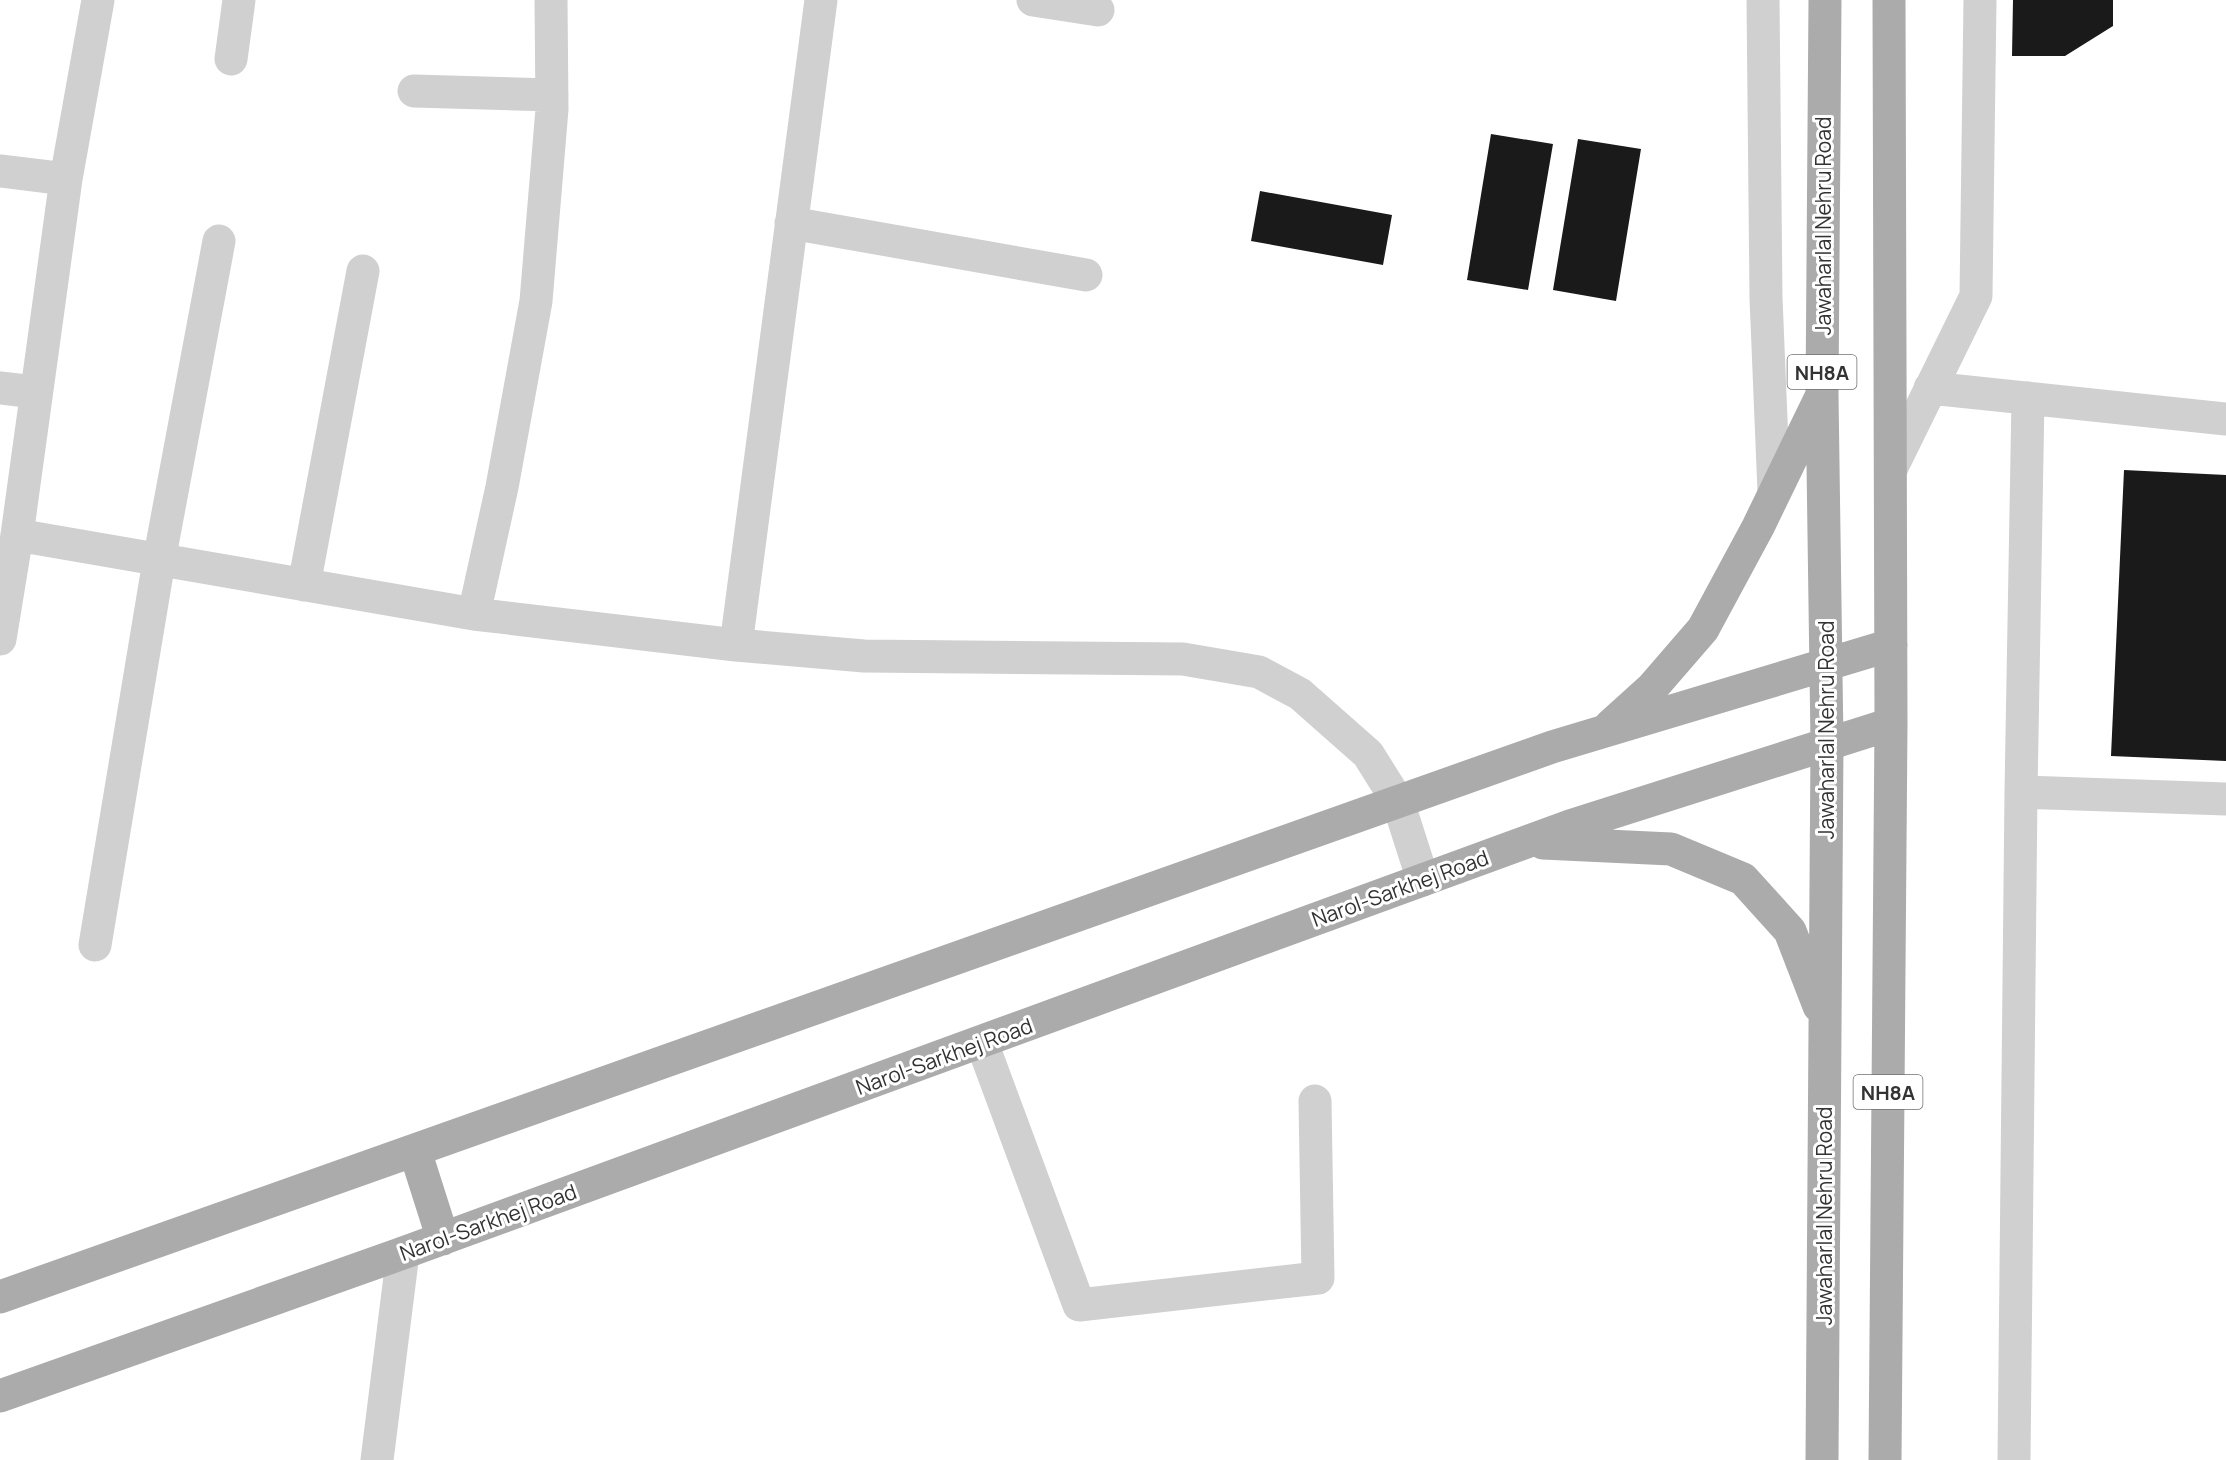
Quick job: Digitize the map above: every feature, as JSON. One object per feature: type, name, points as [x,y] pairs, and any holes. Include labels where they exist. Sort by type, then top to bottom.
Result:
[{"type":"main road","name":"Jawaharlal Nehru Road","points":[[1822,1460],[1827,743],[1822,394],[1825,0]]},
{"type":"main road","name":"NH8A","points":[[1886,1460],[1891,724],[1889,0]]},
{"type":"main road","points":[[1604,731],[1652,688],[1703,629],[1758,527],[1822,394]]},
{"type":"main road","points":[[0,1297],[1552,747],[1891,645]]},
{"type":"main road","name":"Narol-Sarkhej Road","points":[[0,1396],[443,1239],[1526,842],[1891,724]]},
{"type":"main road","points":[[1526,842],[1671,849],[1743,879],[1790,931],[1826,1022]]},
{"type":"main road","points":[[415,1151],[443,1239]]},
{"type":"street","points":[[0,639],[17,535],[66,179],[98,0]]},
{"type":"street","points":[[231,59],[239,0]]},
{"type":"street","points":[[474,614],[502,488],[536,301],[552,95],[552,0]]},
{"type":"street","points":[[736,645],[821,0]]},
{"type":"street","points":[[1034,0],[1098,10]]},
{"type":"street","points":[[1763,0],[1766,298],[1774,492]]},
{"type":"street","points":[[1891,469],[1976,296],[1980,0]]},
{"type":"street","points":[[414,91],[552,95]]},
{"type":"street","points":[[0,171],[66,179]]},
{"type":"street","points":[[791,223],[1086,275]]},
{"type":"street","points":[[95,945],[159,561],[219,241]]},
{"type":"street","points":[[304,585],[363,271]]},
{"type":"street","points":[[0,388],[35,392]]},
{"type":"street","points":[[1930,388],[2226,419]]},
{"type":"street","points":[[2014,1460],[2021,792],[2028,398]]},
{"type":"street","points":[[17,535],[474,614],[736,645],[864,657],[1183,659],[1259,672],[1300,694],[1368,754],[1398,802],[1423,880]]},
{"type":"street","points":[[2021,792],[2226,799]]},
{"type":"street","points":[[982,1043],[1079,1305],[1318,1278],[1316,1101]]},
{"type":"street","points":[[377,1460],[403,1253]]},
{"type":"building","points":[[2013,0],[2113,0],[2113,26],[2065,56],[2012,56]]},
{"type":"building","points":[[1491,134],[1553,144],[1528,290],[1467,280]]},
{"type":"building","points":[[1578,139],[1641,149],[1616,301],[1553,290]]},
{"type":"building","points":[[1260,191],[1392,215],[1383,265],[1251,241]]},
{"type":"building","points":[[2124,470],[2226,475],[2226,761],[2111,756]]}]
